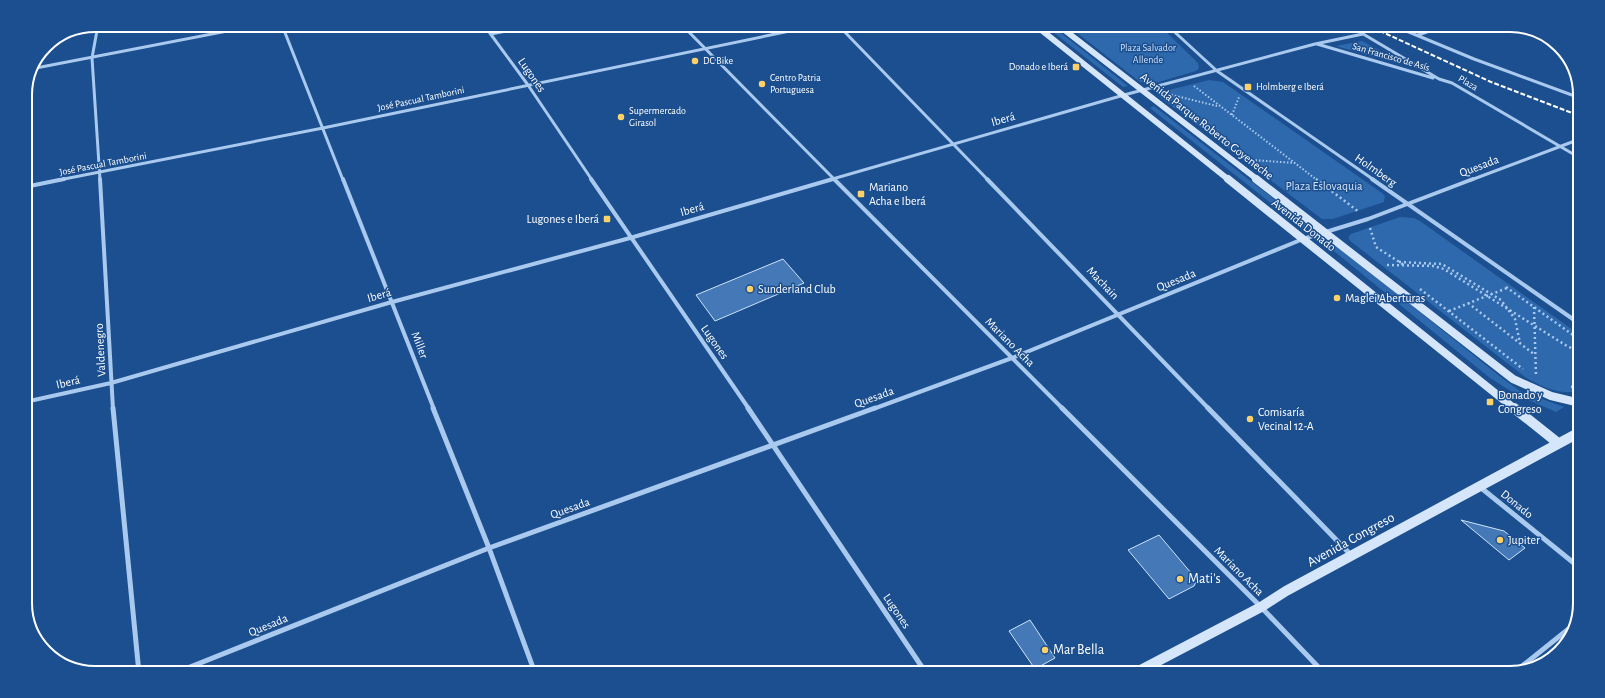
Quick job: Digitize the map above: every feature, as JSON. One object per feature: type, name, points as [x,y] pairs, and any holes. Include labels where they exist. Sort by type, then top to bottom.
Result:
[{"type":"main road","name":"Avenida Donado","points":[[1044,32],[1558,443]]},
{"type":"main road","name":"Avenida Parque Roberto Goyeneche","points":[[1067,32],[1513,379],[1523,385],[1551,396],[1573,401]]},
{"type":"main road","name":"Avenida Congreso","points":[[1147,666],[1261,607],[1286,591],[1352,556],[1478,485],[1573,436]]},
{"type":"street","name":"Valdenegro","points":[[97,32],[92,58],[100,172],[111,383],[138,666]]},
{"type":"street","points":[[39,68],[223,32]]},
{"type":"street","name":"Miller","points":[[285,32],[489,548],[532,666]]},
{"type":"street","points":[[491,34],[501,32]]},
{"type":"street","name":"Mariano Acha","points":[[689,32],[1261,607],[1317,666]]},
{"type":"street","name":"José Pascual Tamborini","points":[[32,187],[785,32]]},
{"type":"street","name":"Machain","points":[[845,32],[1352,556]]},
{"type":"street","name":"Holmberg","points":[[1175,32],[1217,71],[1573,319]]},
{"type":"street","name":"Plaza","points":[[1360,32],[1439,79],[1452,83],[1573,154]]},
{"type":"street","name":"Plaza","points":[[1409,32],[1573,95]]},
{"type":"street","points":[[1418,36],[1429,32]]},
{"type":"street","name":"Lugones","points":[[491,34],[528,85],[630,238],[774,445],[921,666]]},
{"type":"street","name":"Iberá","points":[[32,400],[111,383],[392,302],[630,238],[1124,95],[1315,44],[1363,34]]},
{"type":"street","name":"San Francisco de Asís","points":[[1315,44],[1439,79]]},
{"type":"street","name":"Quesada","points":[[193,666],[489,548],[1012,358],[1303,239],[1368,219],[1573,141]]},
{"type":"street","name":"Donado","points":[[1478,485],[1573,562]]},
{"type":"street","points":[[1524,664],[1566,631]]},
{"type":"path","points":[[1185,79],[1368,219],[1374,244],[1404,265]]},
{"type":"path","points":[[1163,93],[1220,106]]},
{"type":"path","points":[[1232,115],[1239,96]]},
{"type":"path","points":[[1249,160],[1295,163]]},
{"type":"path","points":[[1399,262],[1442,264],[1501,300],[1511,310],[1520,332],[1520,343]]},
{"type":"path","points":[[1387,265],[1438,266],[1573,348]]},
{"type":"path","points":[[1449,311],[1507,288]]},
{"type":"path","points":[[1468,303],[1535,355]]},
{"type":"path","points":[[1534,307],[1536,380]]},
{"type":"path","points":[[1568,387],[1573,386]]},
{"type":"green space","points":[[1053,32],[1060,32],[1128,86],[1123,87]]},
{"type":"green space","name":"Plaza Salvador Allende","points":[[1076,32],[1166,32],[1198,63],[1199,68],[1196,71],[1152,84],[1140,82]]},
{"type":"green space","points":[[1362,41],[1397,60],[1396,63],[1336,46]]},
{"type":"green space","name":"Plaza Eslovaquia","points":[[1209,80],[1223,82],[1382,193],[1385,196],[1384,202],[1333,219],[1322,219],[1160,97],[1165,91]]},
{"type":"green space","points":[[1154,106],[1310,227],[1305,230],[1150,108]]},
{"type":"green space","points":[[1400,217],[1414,218],[1420,221],[1573,330],[1573,392],[1551,390],[1525,377],[1349,240],[1349,236]]},
{"type":"green space","points":[[1331,241],[1520,391],[1564,407],[1556,412],[1517,395],[1490,378],[1324,243]]},
{"type":"building","name":"Sunderland Club","points":[[783,259],[804,283],[715,321],[696,295]]},
{"type":"building","name":"Jupiter","points":[[1461,520],[1504,531],[1525,548],[1509,560]]},
{"type":"building","points":[[1159,535],[1197,580],[1194,586],[1169,599],[1128,550]]},
{"type":"building","points":[[1030,620],[1055,658],[1040,666],[1033,666],[1009,631]]},
{"type":"railway","points":[[1382,32],[1491,82],[1573,113]]},
{"type":"place","name":"DC Bike","points":[[695,61]]},
{"type":"place","name":"Donado e Iberá","points":[[1076,67]]},
{"type":"place","name":"Centro Patria Portuguesa","points":[[762,84]]},
{"type":"place","name":"Holmberg e Iberá","points":[[1248,87]]},
{"type":"place","name":"Supermercado Girasol","points":[[621,117]]},
{"type":"place","name":"Mariano Acha e Iberá","points":[[861,194]]},
{"type":"place","name":"Lugones e Iberá","points":[[607,219]]},
{"type":"place","name":"Sunderland Club","points":[[750,289]]},
{"type":"place","name":"Maglei Aberturas","points":[[1337,298]]},
{"type":"place","name":"Donado y Congreso","points":[[1490,402]]},
{"type":"place","name":"Comisaría Vecinal 12-A","points":[[1250,419]]},
{"type":"place","name":"Jupiter","points":[[1500,540]]},
{"type":"place","name":"Mati's","points":[[1180,579]]},
{"type":"place","name":"Mar Bella","points":[[1045,650]]}]
